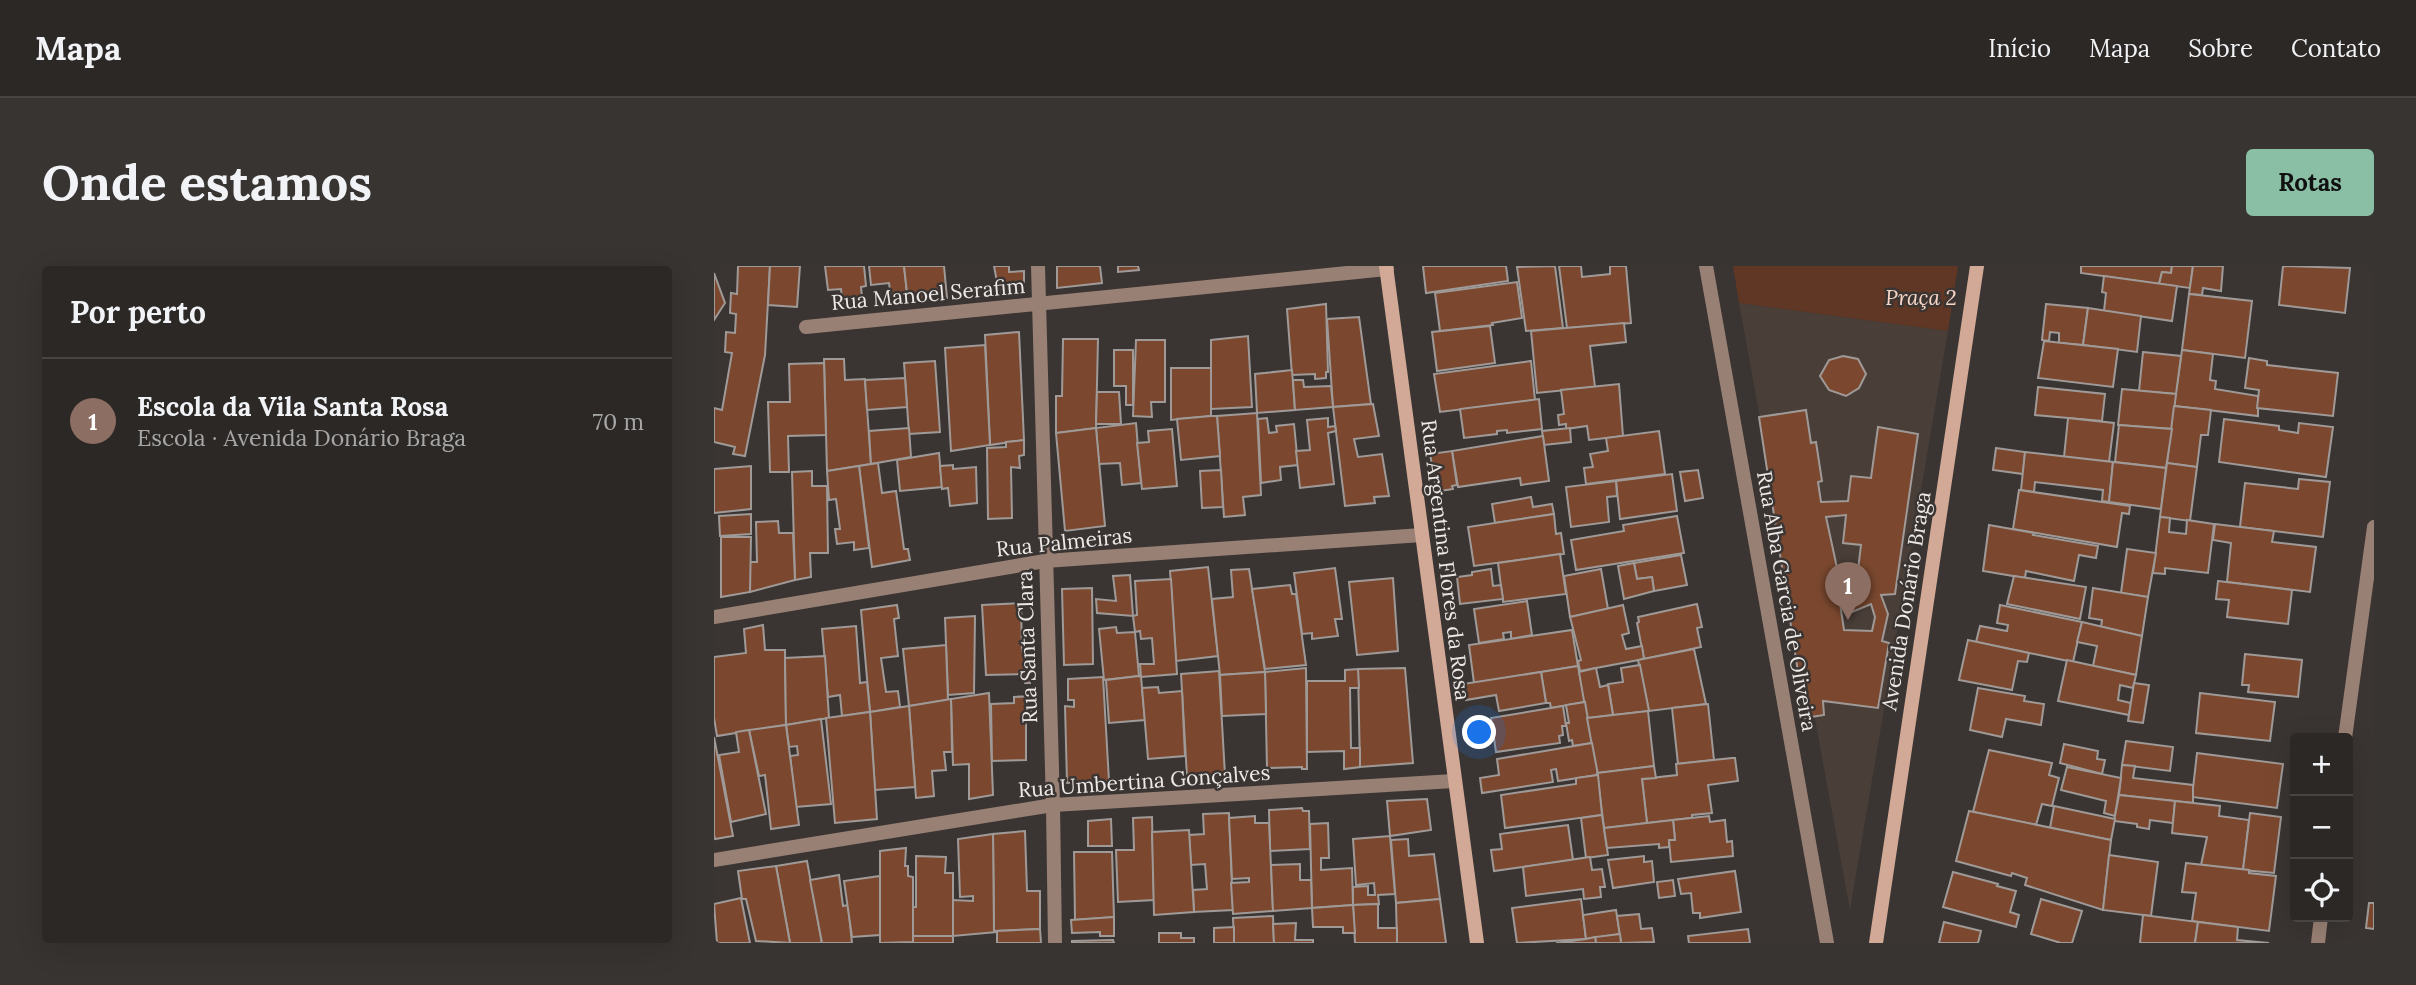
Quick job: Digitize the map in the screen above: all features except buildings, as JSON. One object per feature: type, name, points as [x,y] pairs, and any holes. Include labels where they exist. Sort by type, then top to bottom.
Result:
[{"type":"street","name":"Rua Santa Clara","points":[[1038,266],[1055,943]]},
{"type":"street","name":"Rua Alba Garcia de Oliveira","points":[[1706,266],[1827,943]]},
{"type":"street","name":"Avenida Donário Braga","points":[[1876,943],[1978,266]]},
{"type":"street","name":"Rua Manoel Serafim","points":[[806,327],[1387,267]]},
{"type":"street","name":"Rua Argentina Flores da Rosa","points":[[1387,267],[1476,943]]},
{"type":"street","points":[[2346,733],[2374,527]]},
{"type":"street","name":"Rua Palmeiras","points":[[714,617],[1045,561],[1422,535]]},
{"type":"street","name":"Rua Umbertina Gonçalves","points":[[714,860],[1053,805],[1454,781]]},
{"type":"street","points":[[2318,943],[2320,922]]},
{"type":"shaded area","points":[[1739,303],[1948,331],[1850,910]]},
{"type":"green space","name":"Praça 2","points":[[1733,266],[1958,266],[1948,331],[1739,303]]},
{"type":"place","name":"Escola da Vila Santa Rosa","points":[[1848,620]]}]
